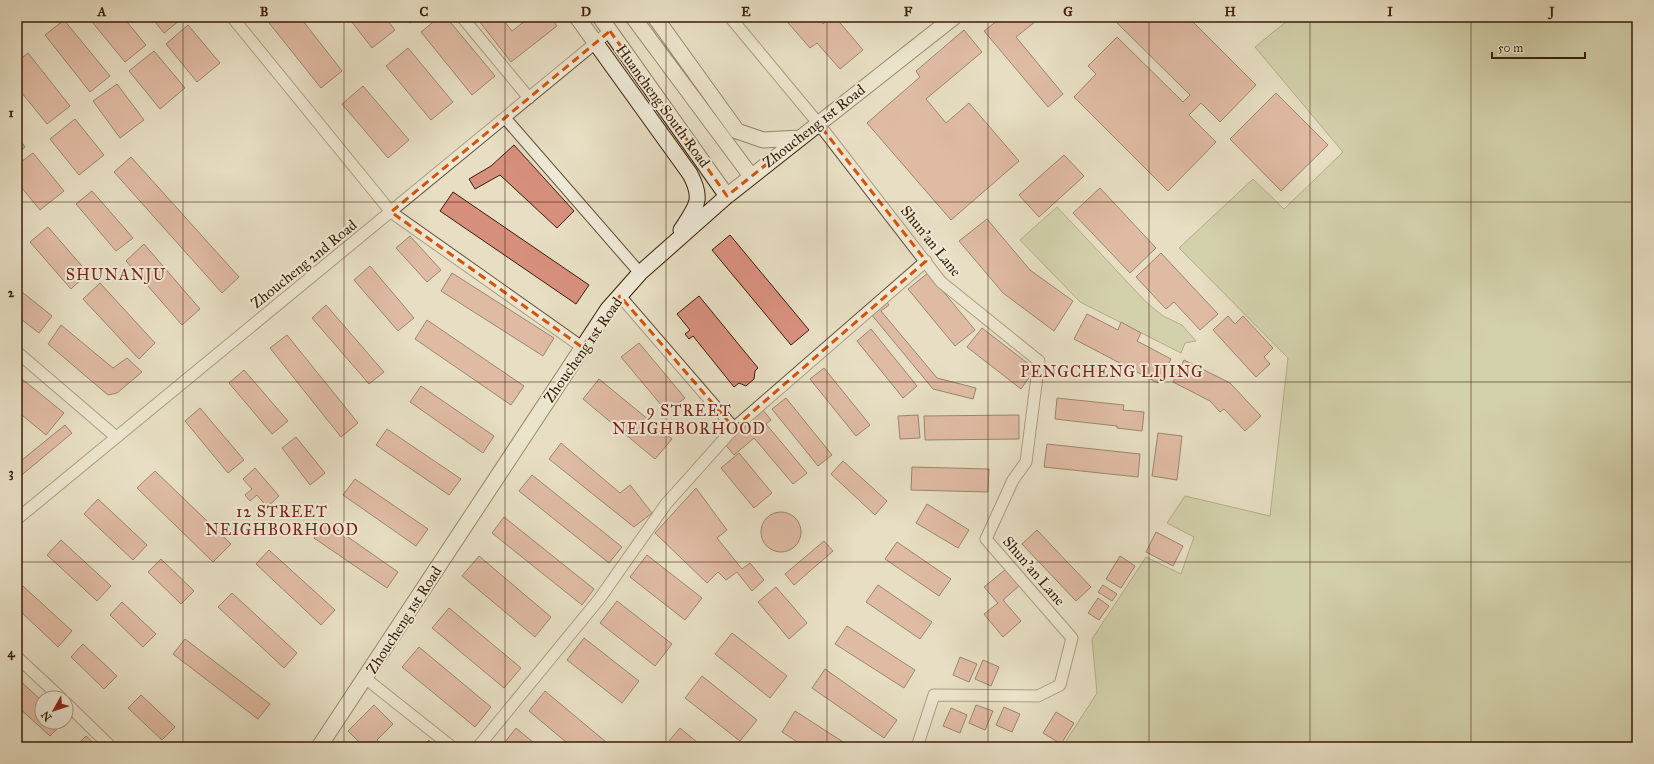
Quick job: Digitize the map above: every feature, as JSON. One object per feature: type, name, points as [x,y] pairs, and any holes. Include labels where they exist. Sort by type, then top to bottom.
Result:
[{"type":"street","points":[[232,17],[391,212],[582,347]]},
{"type":"street","points":[[462,17],[529,98]]},
{"type":"street","points":[[577,17],[690,174],[697,188],[697,205],[672,244]]},
{"type":"street","name":"Huancheng South Road","points":[[600,17],[727,196]]},
{"type":"street","name":"Huancheng South Road","points":[[633,17],[751,176]]},
{"type":"street","points":[[655,17],[737,131],[763,140],[799,138]]},
{"type":"street","name":"Shun'an Lane","points":[[730,17],[818,123],[941,282],[1039,361],[1026,462],[1013,480],[986,539],[1072,638],[1060,684],[1038,696],[934,695],[917,747]]},
{"type":"street","name":"Zhoucheng 1st Road","points":[[319,747],[608,309],[640,273],[727,196],[954,17]]},
{"type":"street","name":"Zhoucheng 2nd Road","points":[[17,518],[610,31]]},
{"type":"street","points":[[505,118],[640,273]]},
{"type":"street","points":[[478,747],[600,598],[666,504],[734,428],[926,261]]},
{"type":"street","points":[[620,296],[734,428]]},
{"type":"street","points":[[17,352],[115,436]]},
{"type":"street","points":[[17,657],[52,690]]},
{"type":"street","points":[[365,678],[452,747]]},
{"type":"street","points":[[74,711],[111,747]]},
{"type":"highlighted area","points":[[610,31],[727,196],[818,123],[926,261],[734,428],[620,296],[582,347],[391,212]]},
{"type":"green space","points":[[1292,17],[1637,17],[1637,747],[1062,747],[1097,693],[1092,639],[1146,557],[1181,574],[1194,537],[1167,523],[1185,496],[1270,516],[1288,358],[1179,248],[1253,179],[1284,209],[1343,152],[1255,47]]},
{"type":"green space","points":[[1057,207],[1147,303],[1163,316],[1182,325],[1196,341],[1185,343],[1181,353],[1080,302],[1020,240]]},
{"type":"building","points":[[88,17],[123,17],[146,45],[125,62]]},
{"type":"building","points":[[151,17],[184,17],[164,33]]},
{"type":"building","points":[[268,17],[300,17],[342,71],[321,88],[266,19]]},
{"type":"building","points":[[348,17],[385,17],[395,30],[372,48]]},
{"type":"building","points":[[405,17],[418,17],[410,23]]},
{"type":"building","points":[[439,17],[446,17],[495,76],[472,95],[421,32]]},
{"type":"building","points":[[476,17],[501,17],[512,31],[530,17],[550,17],[557,26],[511,62]]},
{"type":"building","points":[[783,17],[818,17],[823,24],[831,17],[835,17],[863,50],[840,69],[817,43],[810,48]]},
{"type":"building","points":[[1002,17],[1041,17],[1016,37],[1063,94],[1048,107],[984,31]]},
{"type":"building","points":[[1115,17],[1188,17],[1256,85],[1220,122],[1201,103],[1189,115],[1216,142],[1168,191],[1074,97],[1096,74],[1088,66],[1117,37],[1183,102],[1190,95],[1113,19]]},
{"type":"building","points":[[64,20],[110,76],[90,92],[45,35]]},
{"type":"building","points":[[188,25],[220,63],[197,82],[166,44]]},
{"type":"building","points":[[964,30],[982,52],[926,99],[946,123],[969,103],[1019,161],[951,220],[867,123],[920,77],[916,71]]},
{"type":"building","points":[[408,48],[453,102],[431,120],[386,66]]},
{"type":"building","points":[[154,51],[185,88],[160,109],[129,71]]},
{"type":"building","points":[[28,53],[70,106],[47,124],[17,87],[17,62]]},
{"type":"building","points":[[117,84],[144,120],[120,138],[93,101]]},
{"type":"building","points":[[363,86],[409,140],[388,158],[342,104]]},
{"type":"building","points":[[1276,93],[1328,145],[1281,191],[1230,139]]},
{"type":"building","points":[[75,119],[104,155],[79,175],[50,139]]},
{"type":"building","points":[[17,136],[25,147],[17,153]]},
{"type":"building","points":[[514,145],[574,211],[557,228],[500,175],[475,189],[469,179],[491,166]]},
{"type":"building","points":[[33,153],[64,191],[40,210],[17,182],[17,165]]},
{"type":"building","points":[[1064,155],[1084,176],[1039,217],[1019,195]]},
{"type":"building","points":[[131,157],[239,277],[222,293],[114,172]]},
{"type":"building","points":[[1100,188],[1156,248],[1130,273],[1073,213]]},
{"type":"building","points":[[92,191],[133,238],[116,251],[76,204]]},
{"type":"building","points":[[453,192],[589,285],[576,304],[440,211]]},
{"type":"building","points":[[17,215],[22,221],[17,225]]},
{"type":"building","points":[[987,219],[1030,270],[1073,301],[1054,331],[1003,293],[959,241]]},
{"type":"building","points":[[48,227],[88,273],[71,289],[30,242]]},
{"type":"building","points":[[730,235],[809,330],[791,345],[712,250]]},
{"type":"building","points":[[410,236],[441,270],[427,282],[396,248]]},
{"type":"building","points":[[144,244],[200,309],[182,325],[126,261]]},
{"type":"building","points":[[1161,253],[1218,314],[1200,330],[1174,302],[1166,309],[1136,277]]},
{"type":"building","points":[[370,266],[414,318],[398,331],[354,280]]},
{"type":"building","points":[[452,273],[554,338],[543,356],[441,291]]},
{"type":"building","points":[[928,273],[975,330],[955,346],[908,289]]},
{"type":"building","points":[[100,283],[155,343],[139,359],[83,299]]},
{"type":"building","points":[[17,288],[52,316],[39,333],[17,316]]},
{"type":"building","points":[[699,296],[758,368],[755,371],[754,379],[746,386],[739,383],[734,387],[693,336],[689,339],[685,334],[690,330],[677,314]]},
{"type":"building","points":[[886,301],[889,305],[881,311],[937,378],[976,388],[973,399],[933,389],[871,314]]},
{"type":"building","points":[[326,305],[384,372],[369,384],[312,318]]},
{"type":"building","points":[[1087,314],[1118,330],[1121,322],[1141,333],[1137,341],[1171,359],[1158,383],[1074,339]]},
{"type":"building","points":[[1228,316],[1235,324],[1243,316],[1273,348],[1264,357],[1270,364],[1256,377],[1213,330]]},
{"type":"building","points":[[427,320],[524,386],[511,405],[415,339]]},
{"type":"building","points":[[61,325],[113,368],[127,358],[142,372],[117,393],[108,395],[48,344]]},
{"type":"building","points":[[982,328],[1035,369],[1021,389],[967,347]]},
{"type":"building","points":[[871,329],[917,386],[903,398],[857,341]]},
{"type":"building","points":[[287,335],[358,423],[341,437],[270,348]]},
{"type":"building","points":[[639,343],[685,398],[667,412],[621,357]]},
{"type":"building","points":[[1184,360],[1230,383],[1261,416],[1245,431],[1224,409],[1220,412],[1210,401],[1173,382]]},
{"type":"building","points":[[824,368],[870,425],[856,436],[810,379]]},
{"type":"building","points":[[244,370],[288,421],[272,434],[229,383]]},
{"type":"building","points":[[17,375],[64,413],[46,435],[17,411]]},
{"type":"building","points":[[599,379],[672,439],[655,459],[583,399]]},
{"type":"building","points":[[421,386],[494,436],[483,453],[410,402]]},
{"type":"building","points":[[786,398],[832,455],[818,466],[772,409]]},
{"type":"building","points":[[1057,398],[1124,405],[1123,410],[1144,412],[1142,431],[1117,428],[1117,426],[1055,419]]},
{"type":"building","points":[[200,408],[244,460],[228,473],[185,421]]},
{"type":"building","points":[[763,410],[771,420],[766,424],[807,473],[793,484],[754,438],[734,455],[724,443]]},
{"type":"building","points":[[918,415],[920,438],[900,439],[898,416]]},
{"type":"building","points":[[1019,415],[1019,439],[925,440],[924,416]]},
{"type":"building","points":[[65,425],[72,433],[17,479],[17,464]]},
{"type":"building","points":[[387,429],[461,479],[449,495],[376,445]]},
{"type":"building","points":[[1158,433],[1182,436],[1177,480],[1152,476]]},
{"type":"building","points":[[296,437],[325,473],[310,485],[282,448]]},
{"type":"building","points":[[561,443],[620,493],[630,485],[652,513],[634,527],[549,459]]},
{"type":"building","points":[[1047,444],[1140,454],[1138,477],[1044,467]]},
{"type":"building","points":[[739,453],[772,493],[754,508],[721,468]]},
{"type":"building","points":[[843,461],[887,501],[875,515],[831,474]]},
{"type":"building","points":[[912,467],[989,469],[988,492],[911,490]]},
{"type":"building","points":[[255,468],[279,496],[267,507],[257,495],[250,501],[245,495],[252,489],[243,479]]},
{"type":"building","points":[[155,471],[231,544],[213,562],[137,488]]},
{"type":"building","points":[[532,475],[622,547],[609,563],[519,491]]},
{"type":"building","points":[[355,479],[428,529],[416,546],[343,495]]},
{"type":"building","points":[[696,488],[727,530],[717,538],[742,569],[750,563],[764,580],[752,591],[737,572],[726,580],[718,572],[707,583],[655,533]]},
{"type":"building","points":[[98,499],[147,545],[133,560],[84,514]]},
{"type":"building","points":[[927,504],[969,530],[958,548],[916,523]]},
{"type":"building","points":[[785,512],[792,515],[798,521],[801,532],[800,540],[792,549],[785,552],[777,552],[770,549],[762,540],[761,528],[764,521],[773,513]]},
{"type":"building","points":[[504,517],[594,589],[582,605],[492,533]]},
{"type":"building","points":[[325,521],[398,572],[387,588],[314,538]]},
{"type":"building","points":[[1037,530],[1091,587],[1076,601],[1022,544]]},
{"type":"building","points":[[1156,532],[1183,546],[1173,566],[1146,552]]},
{"type":"building","points":[[61,540],[111,586],[97,601],[47,555]]},
{"type":"building","points":[[824,541],[833,551],[794,585],[785,574]]},
{"type":"building","points":[[897,542],[951,579],[939,596],[885,559]]},
{"type":"building","points":[[269,550],[335,610],[321,625],[256,564]]},
{"type":"building","points":[[647,555],[702,598],[685,620],[630,577]]},
{"type":"building","points":[[479,556],[551,617],[535,637],[462,576]]},
{"type":"building","points":[[1120,556],[1135,566],[1121,588],[1106,579]]},
{"type":"building","points":[[161,559],[194,591],[181,604],[148,572]]},
{"type":"building","points":[[1006,569],[1020,585],[1003,600],[1021,621],[1003,637],[984,614],[998,603],[984,587]]},
{"type":"building","points":[[878,585],[932,622],[920,639],[866,602]]},
{"type":"building","points":[[1103,585],[1117,594],[1112,601],[1098,592]]},
{"type":"building","points":[[23,586],[72,631],[58,647],[17,608],[17,592]]},
{"type":"building","points":[[776,587],[807,623],[789,639],[758,602]]},
{"type":"building","points":[[232,593],[297,653],[284,668],[218,607]]},
{"type":"building","points":[[1098,598],[1109,606],[1099,620],[1088,613]]},
{"type":"building","points":[[617,601],[672,644],[655,666],[600,623]]},
{"type":"building","points":[[122,602],[156,634],[143,647],[110,615]]},
{"type":"building","points":[[449,608],[521,668],[504,688],[432,628]]},
{"type":"building","points":[[847,626],[915,670],[904,688],[835,644]]},
{"type":"building","points":[[732,633],[787,676],[770,698],[715,654]]},
{"type":"building","points":[[584,638],[639,681],[622,703],[567,660]]},
{"type":"building","points":[[185,639],[270,704],[258,719],[173,654]]},
{"type":"building","points":[[83,644],[117,676],[104,689],[71,657]]},
{"type":"building","points":[[419,647],[491,707],[475,727],[402,667]]},
{"type":"building","points":[[960,657],[977,664],[969,682],[953,675]]},
{"type":"building","points":[[983,660],[999,667],[991,686],[975,679]]},
{"type":"building","points":[[825,669],[897,720],[884,738],[812,688]]},
{"type":"building","points":[[702,676],[757,720],[740,741],[685,698]]},
{"type":"building","points":[[17,678],[34,694],[34,721],[17,706]]},
{"type":"building","points":[[545,691],[612,747],[572,747],[529,711]]},
{"type":"building","points":[[141,695],[175,727],[162,740],[128,708]]},
{"type":"building","points":[[374,705],[393,724],[377,740],[384,747],[354,747],[359,742],[348,731]]},
{"type":"building","points":[[976,705],[993,711],[985,730],[969,723]]},
{"type":"building","points":[[1004,707],[1020,714],[1012,732],[996,725]]},
{"type":"building","points":[[951,708],[967,715],[960,733],[943,726]]},
{"type":"building","points":[[795,711],[851,747],[805,747],[782,732]]},
{"type":"building","points":[[1056,712],[1074,723],[1061,744],[1043,733]]},
{"type":"building","points":[[516,728],[539,747],[501,747]]},
{"type":"building","points":[[680,728],[703,747],[664,747]]},
{"type":"building","points":[[43,730],[56,730],[50,736]]},
{"type":"building","points":[[86,736],[98,747],[75,747]]},
{"type":"building","points":[[429,740],[436,747],[422,747]]},
{"type":"district","name":"SHUNANJU","points":[[116,274]]},
{"type":"district","name":"PENGCHENG LIJING","points":[[1112,371]]},
{"type":"district","name":"9 STREET NEIGHBORHOOD","points":[[689,419]]},
{"type":"district","name":"12 STREET NEIGHBORHOOD","points":[[282,520]]}]
